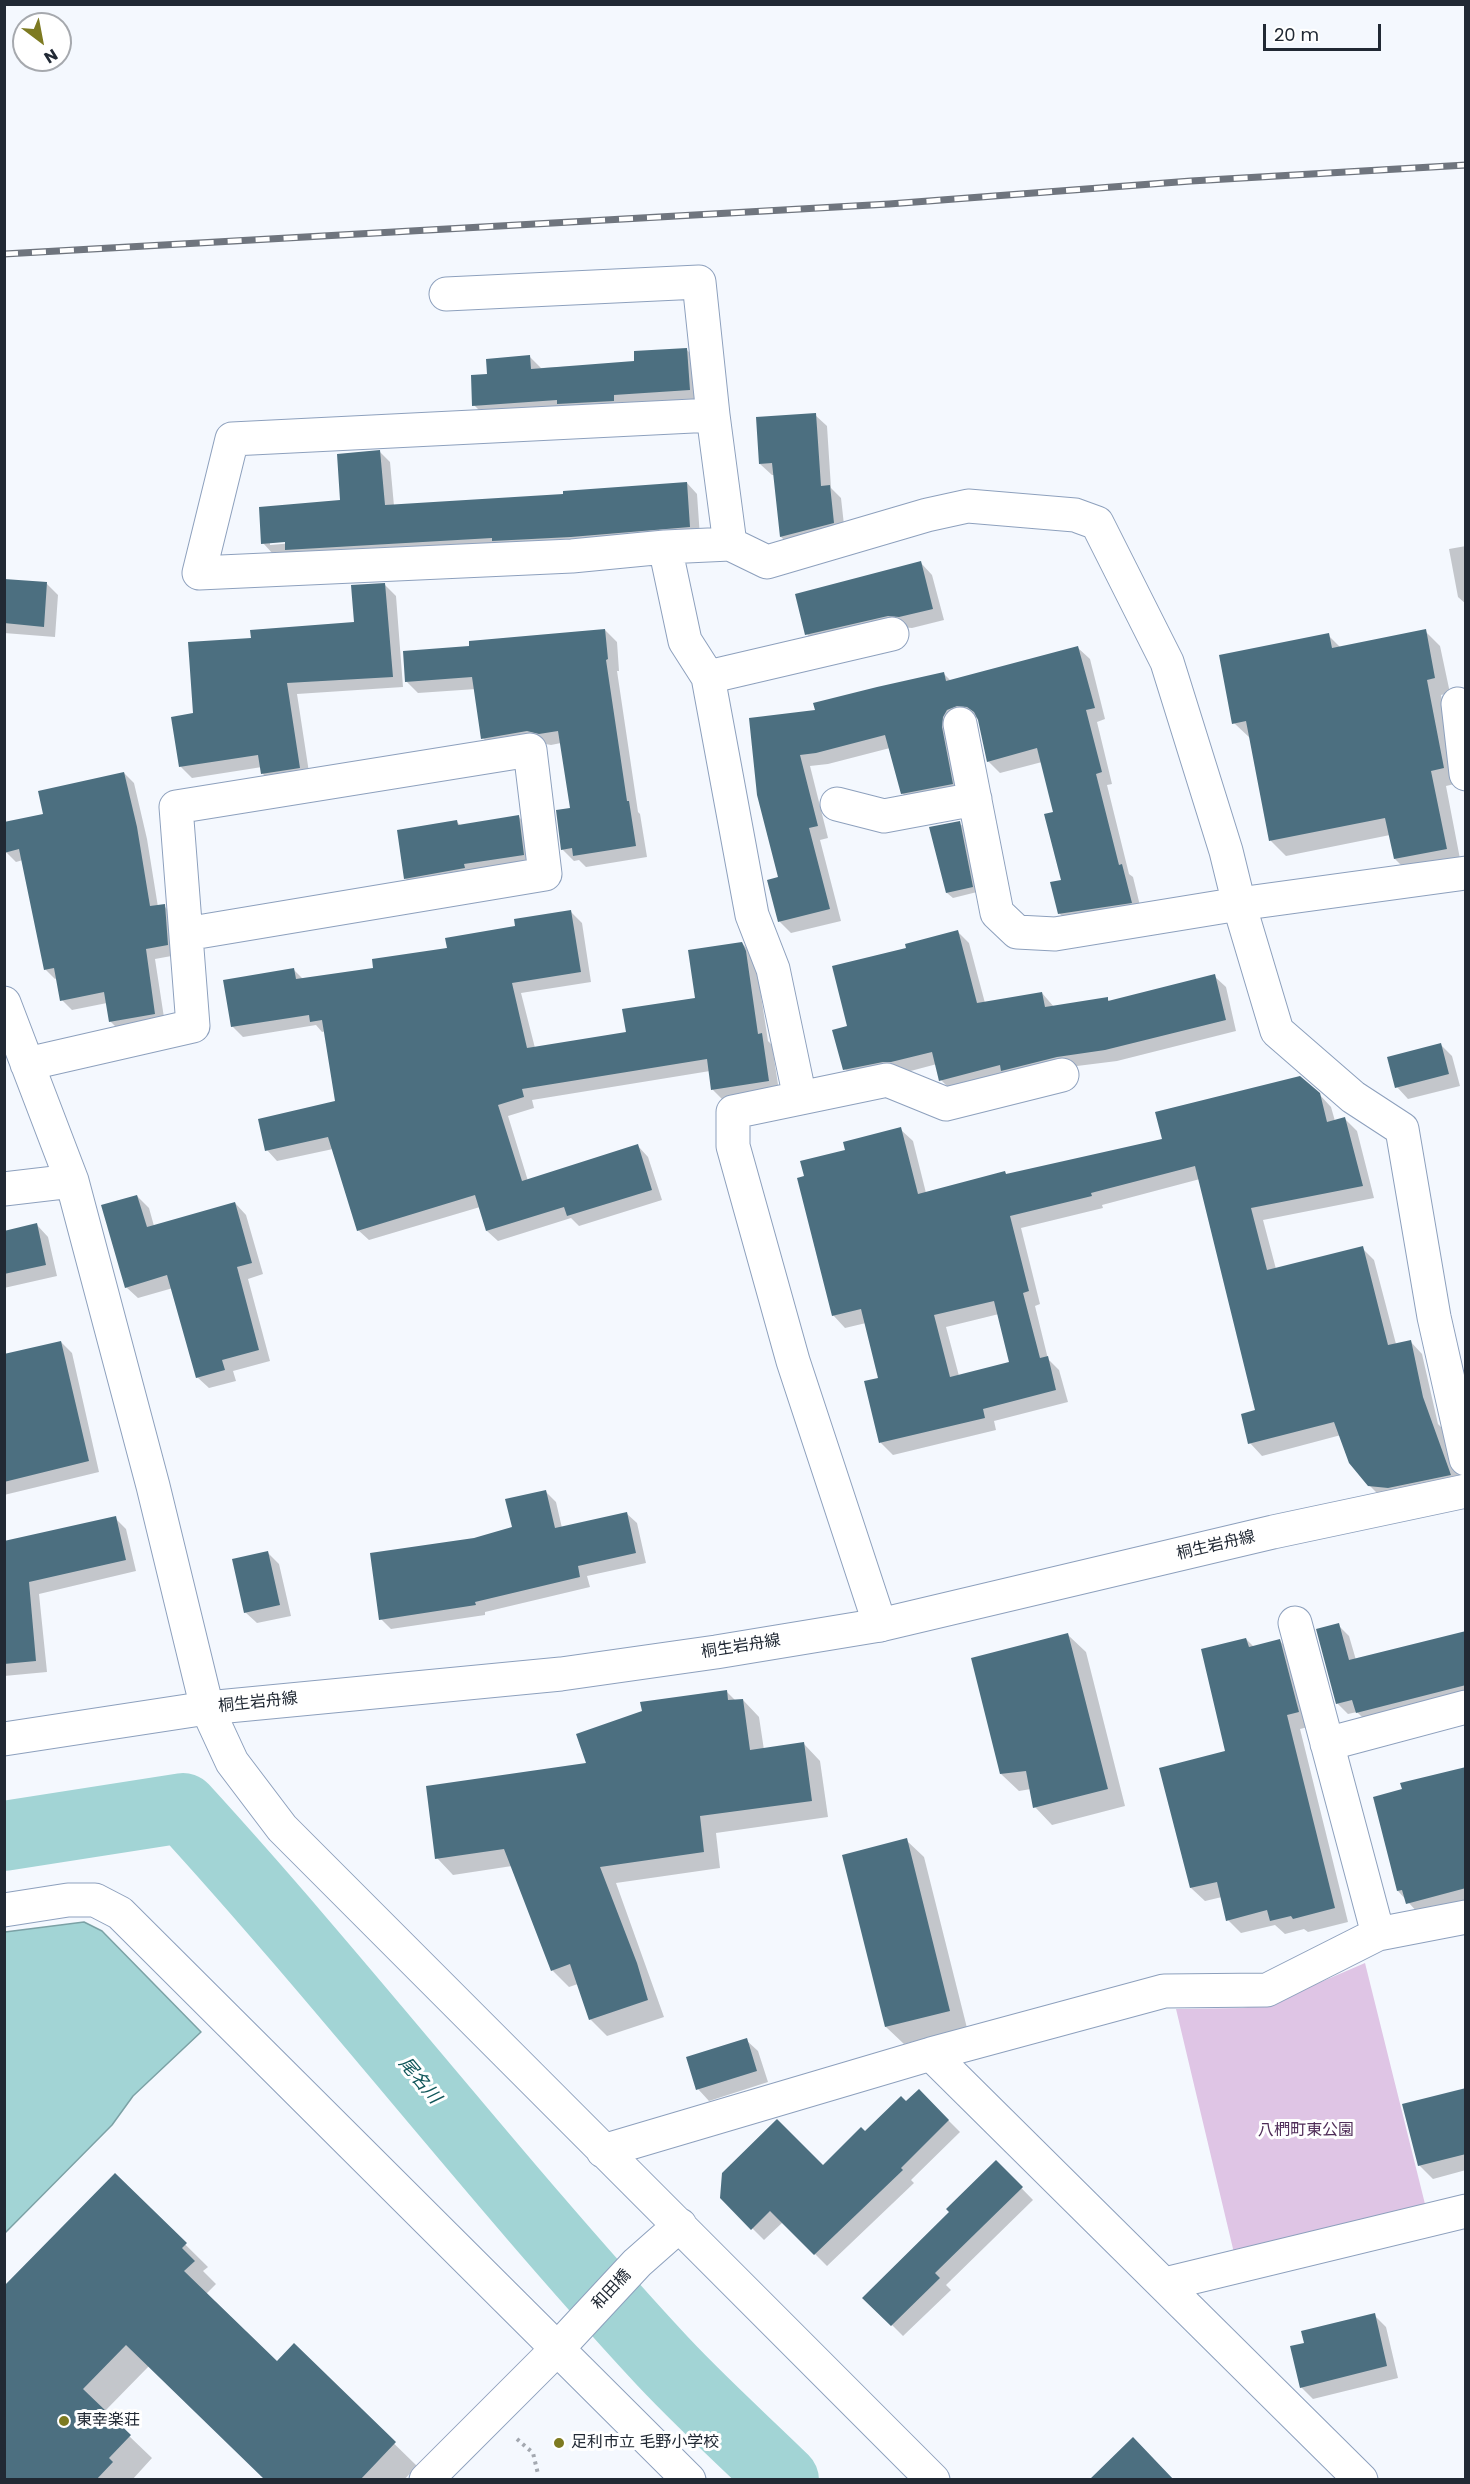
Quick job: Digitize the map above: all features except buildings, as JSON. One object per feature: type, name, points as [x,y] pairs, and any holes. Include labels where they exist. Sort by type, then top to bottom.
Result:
[{"type":"street","points":[[446,294],[699,282],[730,544]]},
{"type":"street","points":[[713,415],[232,439],[199,573],[572,556],[665,547],[730,544],[767,561],[927,515],[968,506],[1075,514],[1097,523],[1167,662],[1226,851],[1239,904],[1277,1030],[1353,1097],[1402,1129],[1434,1317],[1466,1459]]},
{"type":"street","points":[[665,547],[684,641],[708,678],[752,915],[773,969],[800,1098]]},
{"type":"street","points":[[708,678],[892,634]]},
{"type":"street","points":[[1458,704],[1466,774]]},
{"type":"street","points":[[960,724],[997,913],[1017,932],[1055,934],[1239,904],[1466,873]]},
{"type":"street","points":[[27,1064],[193,1026],[176,807],[530,750],[545,874],[186,934]]},
{"type":"street","points":[[837,804],[884,816],[975,799]]},
{"type":"street","points":[[4,1003],[72,1180],[153,1486],[207,1708],[232,1762],[282,1828],[933,2480]]},
{"type":"street","points":[[880,1625],[793,1361],[733,1146],[733,1112],[887,1080],[946,1104],[1062,1075]]},
{"type":"street","points":[[4,1189],[72,1180]]},
{"type":"street","name":"桐生岩舟線","points":[[4,1739],[207,1708],[561,1674],[880,1625],[1273,1532],[1466,1491]]},
{"type":"street","points":[[1295,1623],[1378,1934]]},
{"type":"street","points":[[1327,1744],[1466,1707]]},
{"type":"street","points":[[4,1910],[68,1900],[95,1900],[120,1913],[689,2480]]},
{"type":"street","points":[[603,2151],[931,2054],[1164,1991],[1267,1990],[1378,1934],[1466,1917]]},
{"type":"street","points":[[931,2054],[1165,2283],[1361,2480]]},
{"type":"street","points":[[1165,2283],[1466,2211]]},
{"type":"street","name":"和田橋","points":[[426,2480],[558,2349],[638,2263],[680,2225]]},
{"type":"path","points":[[512,2435],[533,2453],[538,2474]]},
{"type":"green space","name":"八椚町東公園","points":[[1365,1963],[1425,2204],[1234,2253],[1176,2009],[1242,2008],[1272,2003]]},
{"type":"water","points":[[84,1922],[102,1931],[201,2032],[133,2096],[112,2125],[5,2233],[5,1932]]},
{"type":"waterway","name":"尾名川","points":[[4,1836],[183,1808],[302,1943],[595,2286],[686,2386],[784,2480]]},
{"type":"railway","points":[[4,254],[889,204],[1191,181],[1466,165]]},
{"type":"place","name":"東幸楽荘","points":[[64,2421]]},
{"type":"place","name":"足利市立 毛野小学校","points":[[559,2443]]}]
